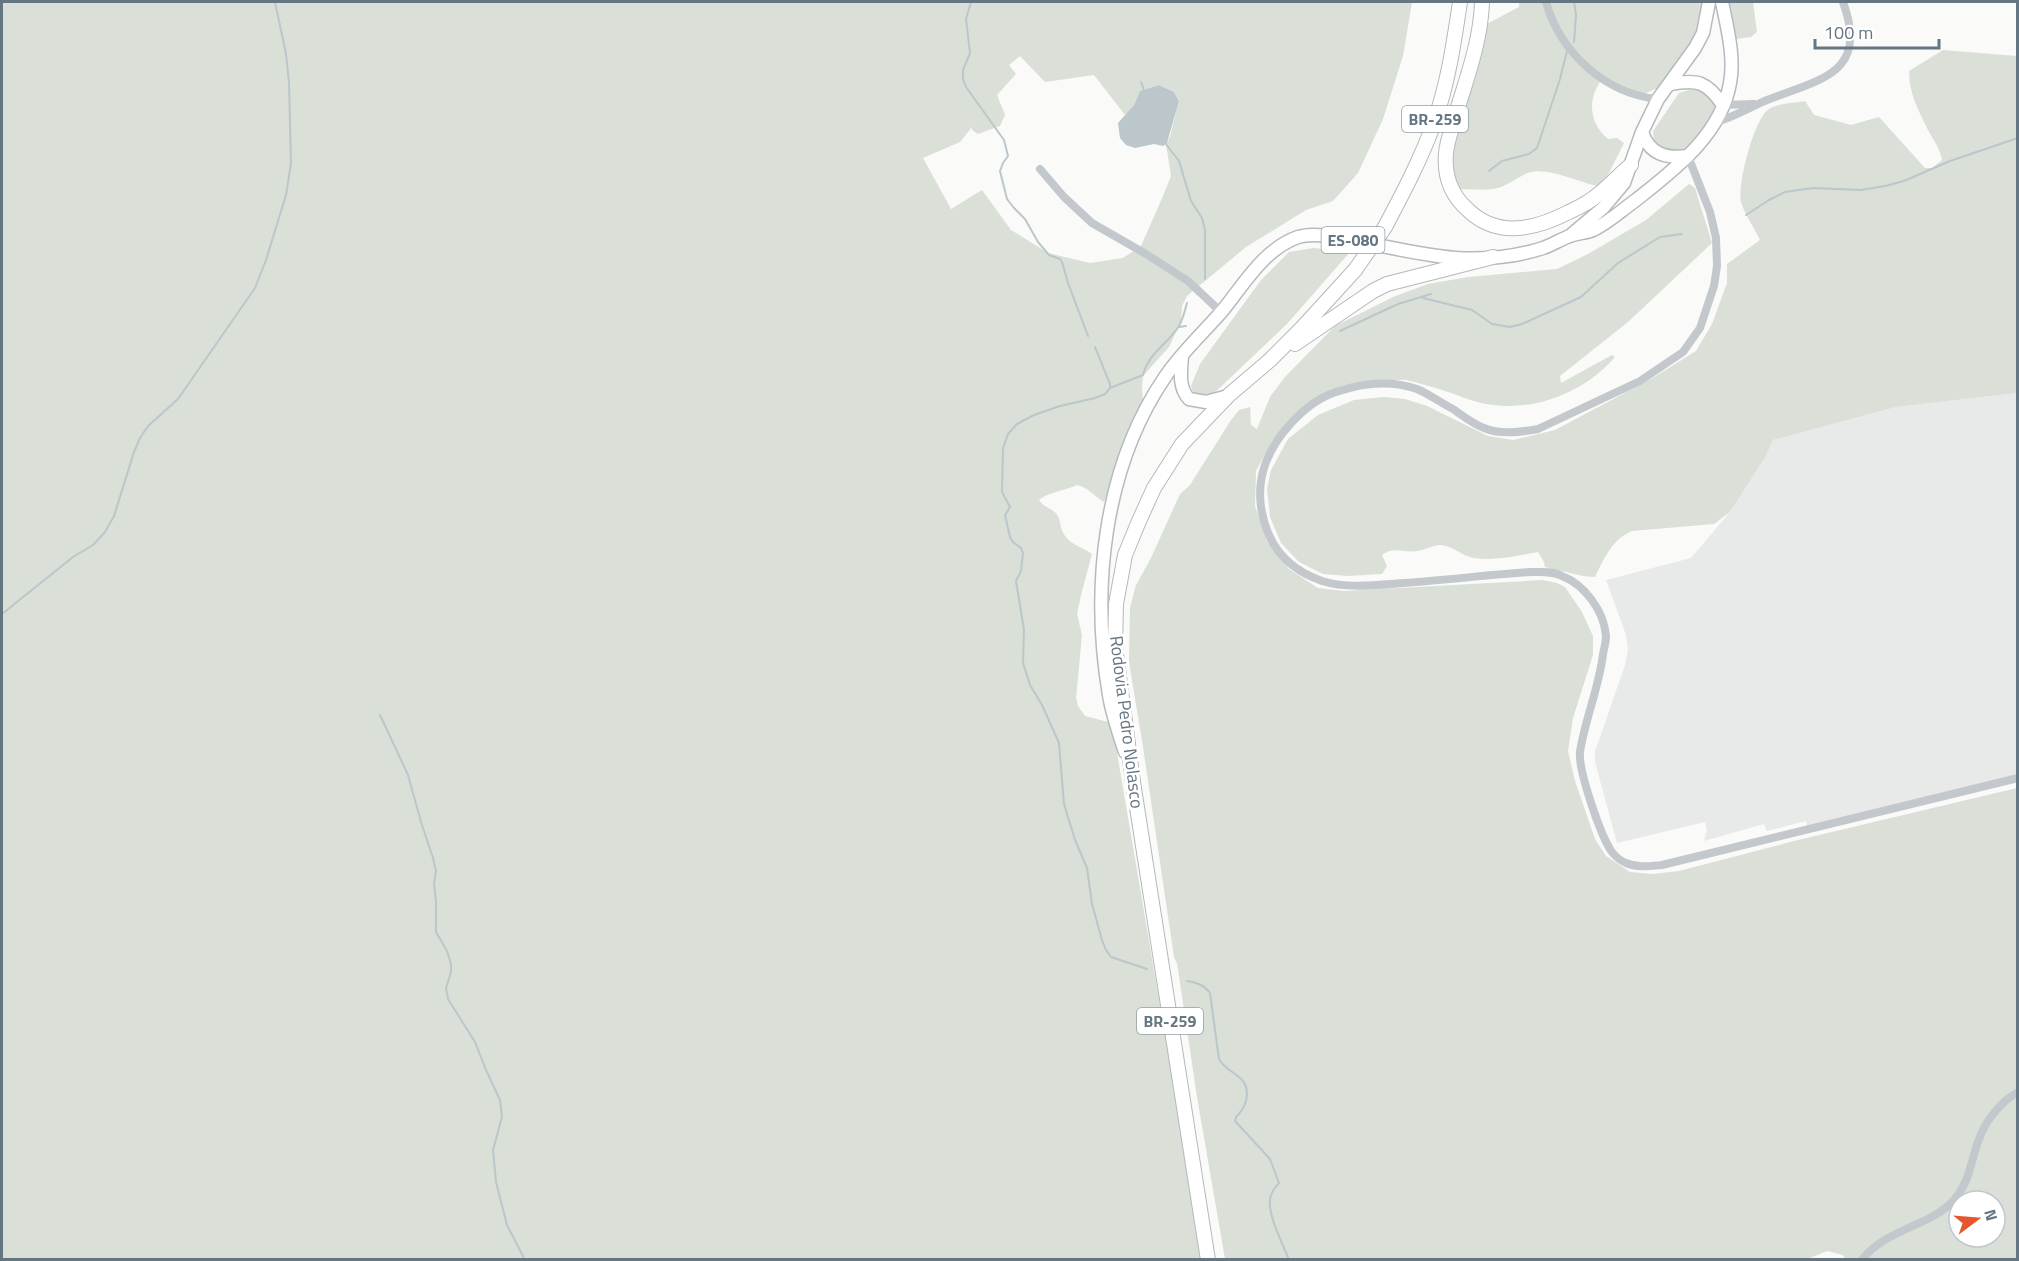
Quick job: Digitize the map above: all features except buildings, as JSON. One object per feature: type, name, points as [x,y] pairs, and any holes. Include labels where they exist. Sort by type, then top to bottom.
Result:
[{"type":"highway","name":"Rodovia Pedro Nolasco","points":[[1208,1260],[1133,782],[1115,646],[1116,604],[1125,555],[1154,488],[1182,444],[1229,395],[1270,360],[1302,328],[1355,270],[1385,227],[1416,168],[1434,122],[1445,85],[1460,2]]},
{"type":"highway","name":"ES-080","points":[[1482,2],[1475,50],[1446,151],[1449,182],[1463,206],[1487,224],[1502,228],[1528,228],[1580,207],[1600,194],[1630,165]]},
{"type":"highway","name":"ES-080","points":[[1270,360],[1373,291],[1388,284],[1493,257]]},
{"type":"main road","name":"ES-080","points":[[1182,356],[1268,255],[1300,236],[1333,237],[1455,258],[1493,257],[1544,248],[1571,235],[1603,208],[1624,183],[1642,132],[1658,99],[1671,84],[1703,33],[1709,2]]},
{"type":"main road","points":[[1571,235],[1591,231],[1612,219],[1676,168],[1716,122],[1730,85],[1732,66],[1722,2]]},
{"type":"main road","points":[[1671,84],[1688,80],[1703,84],[1710,88],[1724,105]]},
{"type":"main road","points":[[1642,132],[1649,146],[1662,155],[1688,156]]},
{"type":"main road","points":[[1182,356],[1180,376],[1182,388],[1190,399],[1206,402],[1229,395]]},
{"type":"main road","points":[[1133,782],[1109,698],[1101,596],[1103,552],[1119,477],[1135,432],[1165,377],[1182,356]]},
{"type":"street","points":[[1546,2],[1552,21],[1563,39],[1601,79],[1629,94],[1658,99]]},
{"type":"street","points":[[1716,122],[1815,82],[1836,69],[1849,51],[1851,38],[1848,16],[1843,2]]},
{"type":"street","points":[[1724,105],[1758,104]]},
{"type":"street","points":[[1688,156],[1710,212],[1716,238],[1717,266],[1710,302],[1700,328],[1683,352],[1640,381],[1538,429],[1523,432],[1485,429],[1424,393],[1400,385],[1365,384],[1333,392],[1316,402],[1289,425],[1270,449],[1263,471],[1260,495],[1265,528],[1275,548],[1293,566],[1323,581],[1336,584],[1378,585],[1531,572],[1562,575],[1578,584],[1590,597],[1599,614],[1606,636],[1602,665],[1580,755],[1588,792],[1605,841],[1613,854],[1626,863],[1639,866],[1662,865],[2018,778]]},
{"type":"street","points":[[1676,168],[1695,176]]},
{"type":"street","points":[[1040,169],[1082,215],[1107,233],[1146,254],[1188,281],[1221,312]]},
{"type":"street","points":[[1068,209],[1082,215]]},
{"type":"street","points":[[1862,1260],[1872,1248],[1929,1218],[1952,1202],[1967,1180],[1981,1134],[2002,1104],[2018,1092]]},
{"type":"shaded area","points":[[2,2],[1412,2],[1403,56],[1383,119],[1358,173],[1333,201],[1306,210],[1246,247],[1187,296],[1182,306],[1181,321],[1169,347],[1143,376],[1144,413],[1104,502],[1077,485],[1039,500],[1058,516],[1067,539],[1092,554],[1077,614],[1082,635],[1076,698],[1085,716],[1112,723],[1203,1259],[2,1260]],"holes":[[[1020,56],[1045,82],[1094,75],[1125,115],[1134,105],[1140,91],[1159,85],[1174,92],[1179,100],[1170,137],[1166,144],[1171,176],[1141,246],[1123,258],[1090,263],[1048,253],[1011,230],[982,190],[951,209],[923,158],[960,142],[972,127],[972,130],[978,134],[1000,126],[1005,115],[997,95],[1016,74],[1009,65]]]},
{"type":"shaded area","points":[[1519,2],[1709,2],[1709,10],[1669,83],[1638,95],[1609,80],[1600,82],[1593,97],[1594,120],[1608,139],[1617,138],[1624,143],[1608,175],[1597,186],[1552,173],[1535,171],[1498,188],[1451,191],[1448,150],[1481,27],[1519,7]]},
{"type":"shaded area","points":[[1729,2],[1753,2],[1757,32],[1751,37],[1736,39]]},
{"type":"shaded area","points":[[1943,50],[2017,56],[2017,393],[1896,407],[1773,440],[1766,456],[1730,512],[1714,524],[1632,531],[1614,544],[1595,577],[1545,567],[1538,552],[1506,558],[1482,559],[1469,557],[1449,547],[1439,545],[1417,551],[1386,552],[1382,555],[1387,566],[1382,574],[1348,576],[1323,574],[1299,562],[1281,543],[1270,517],[1267,489],[1271,470],[1288,439],[1318,415],[1354,400],[1384,397],[1405,399],[1427,406],[1488,436],[1513,440],[1555,430],[1651,379],[1696,351],[1712,324],[1727,283],[1727,264],[1760,240],[1742,206],[1740,193],[1752,138],[1763,115],[1769,109],[1777,106],[1805,101],[1814,115],[1851,125],[1879,117],[1925,168],[1932,168],[1942,160],[1915,101],[1909,71]]},
{"type":"shaded area","points":[[1159,85],[1174,92],[1179,101],[1167,143],[1163,146],[1154,144],[1135,148],[1126,145],[1120,138],[1118,123],[1134,105],[1140,91]]},
{"type":"shaded area","points":[[1692,89],[1705,92],[1715,101],[1717,118],[1681,159],[1654,147],[1653,131],[1679,93]]},
{"type":"shaded area","points":[[1689,184],[1695,188],[1712,243],[1628,322],[1560,376],[1561,383],[1612,355],[1615,357],[1602,370],[1571,391],[1554,398],[1518,406],[1481,403],[1406,380],[1338,390],[1299,413],[1272,441],[1256,471],[1255,506],[1267,541],[1289,569],[1318,588],[1344,591],[1542,580],[1565,587],[1582,612],[1593,636],[1593,655],[1573,718],[1568,751],[1575,781],[1595,839],[1606,856],[1630,872],[1653,874],[1679,871],[2017,788],[2017,1259],[1846,1260],[1843,1255],[1827,1251],[1805,1260],[1225,1259],[1177,963],[1174,957],[1129,662],[1130,608],[1136,585],[1180,494],[1190,485],[1231,420],[1239,410],[1250,407],[1251,425],[1257,429],[1270,397],[1285,377],[1335,326],[1393,297],[1428,284],[1468,277],[1557,269],[1588,254],[1646,220]]},
{"type":"shaded area","points":[[1314,248],[1350,252],[1287,324],[1210,397],[1194,395],[1191,386],[1200,364],[1261,280],[1289,252]]},
{"type":"shaded area","points":[[2017,393],[2017,777],[1808,828],[1806,821],[1767,831],[1764,824],[1704,841],[1707,830],[1705,822],[1617,843],[1595,762],[1595,751],[1625,665],[1628,650],[1626,635],[1606,580],[1691,558],[1730,512],[1766,456],[1773,440],[1896,407]]},
{"type":"waterway","points":[[2,614],[73,557],[93,545],[105,532],[114,516],[140,438],[148,426],[178,399],[255,288],[286,195],[291,163],[289,83],[286,54],[275,2]]},
{"type":"waterway","points":[[971,2],[966,19],[970,53],[963,70],[963,79],[966,87],[1004,140],[1008,156],[1000,171],[1007,199],[1025,219],[1038,242],[1049,255],[1062,262],[1088,336]]},
{"type":"waterway","points":[[1574,2],[1576,15],[1574,42]]},
{"type":"waterway","points":[[1489,171],[1502,161],[1529,154],[1537,148],[1567,51]]},
{"type":"waterway","points":[[1141,82],[1144,90]]},
{"type":"waterway","points":[[1746,215],[1785,192],[1813,188],[1861,190],[1885,186],[2018,138]]},
{"type":"waterway","points":[[1165,143],[1179,161],[1191,201],[1202,218],[1205,230],[1205,279]]},
{"type":"waterway","points":[[1423,298],[1472,310],[1492,324],[1510,327],[1522,324],[1581,297],[1618,263],[1660,237],[1682,234]]},
{"type":"waterway","points":[[1340,331],[1398,304],[1431,294]]},
{"type":"waterway","points":[[1147,969],[1111,957],[1106,950],[1092,904],[1087,868],[1075,840],[1064,804],[1059,743],[1030,685],[1023,663],[1024,630],[1016,581],[1021,571],[1023,553],[1010,537],[1005,515],[1010,507],[1002,492],[1003,448],[1008,434],[1017,424],[1034,415],[1095,398],[1105,394],[1110,388],[1143,375],[1154,354],[1179,326],[1187,303]]},
{"type":"waterway","points":[[1179,327],[1186,326]]},
{"type":"waterway","points":[[1095,347],[1110,388]]},
{"type":"waterway","points":[[380,715],[408,775],[433,858],[436,871],[434,884],[436,932],[447,951],[451,964],[446,988],[448,999],[475,1042],[500,1100],[502,1117],[493,1150],[496,1182],[507,1225],[525,1260]]},
{"type":"waterway","points":[[1187,981],[1200,985],[1210,993],[1219,1059],[1246,1085],[1246,1101],[1235,1121],[1270,1159],[1279,1183],[1270,1197],[1271,1214],[1289,1260]]}]
